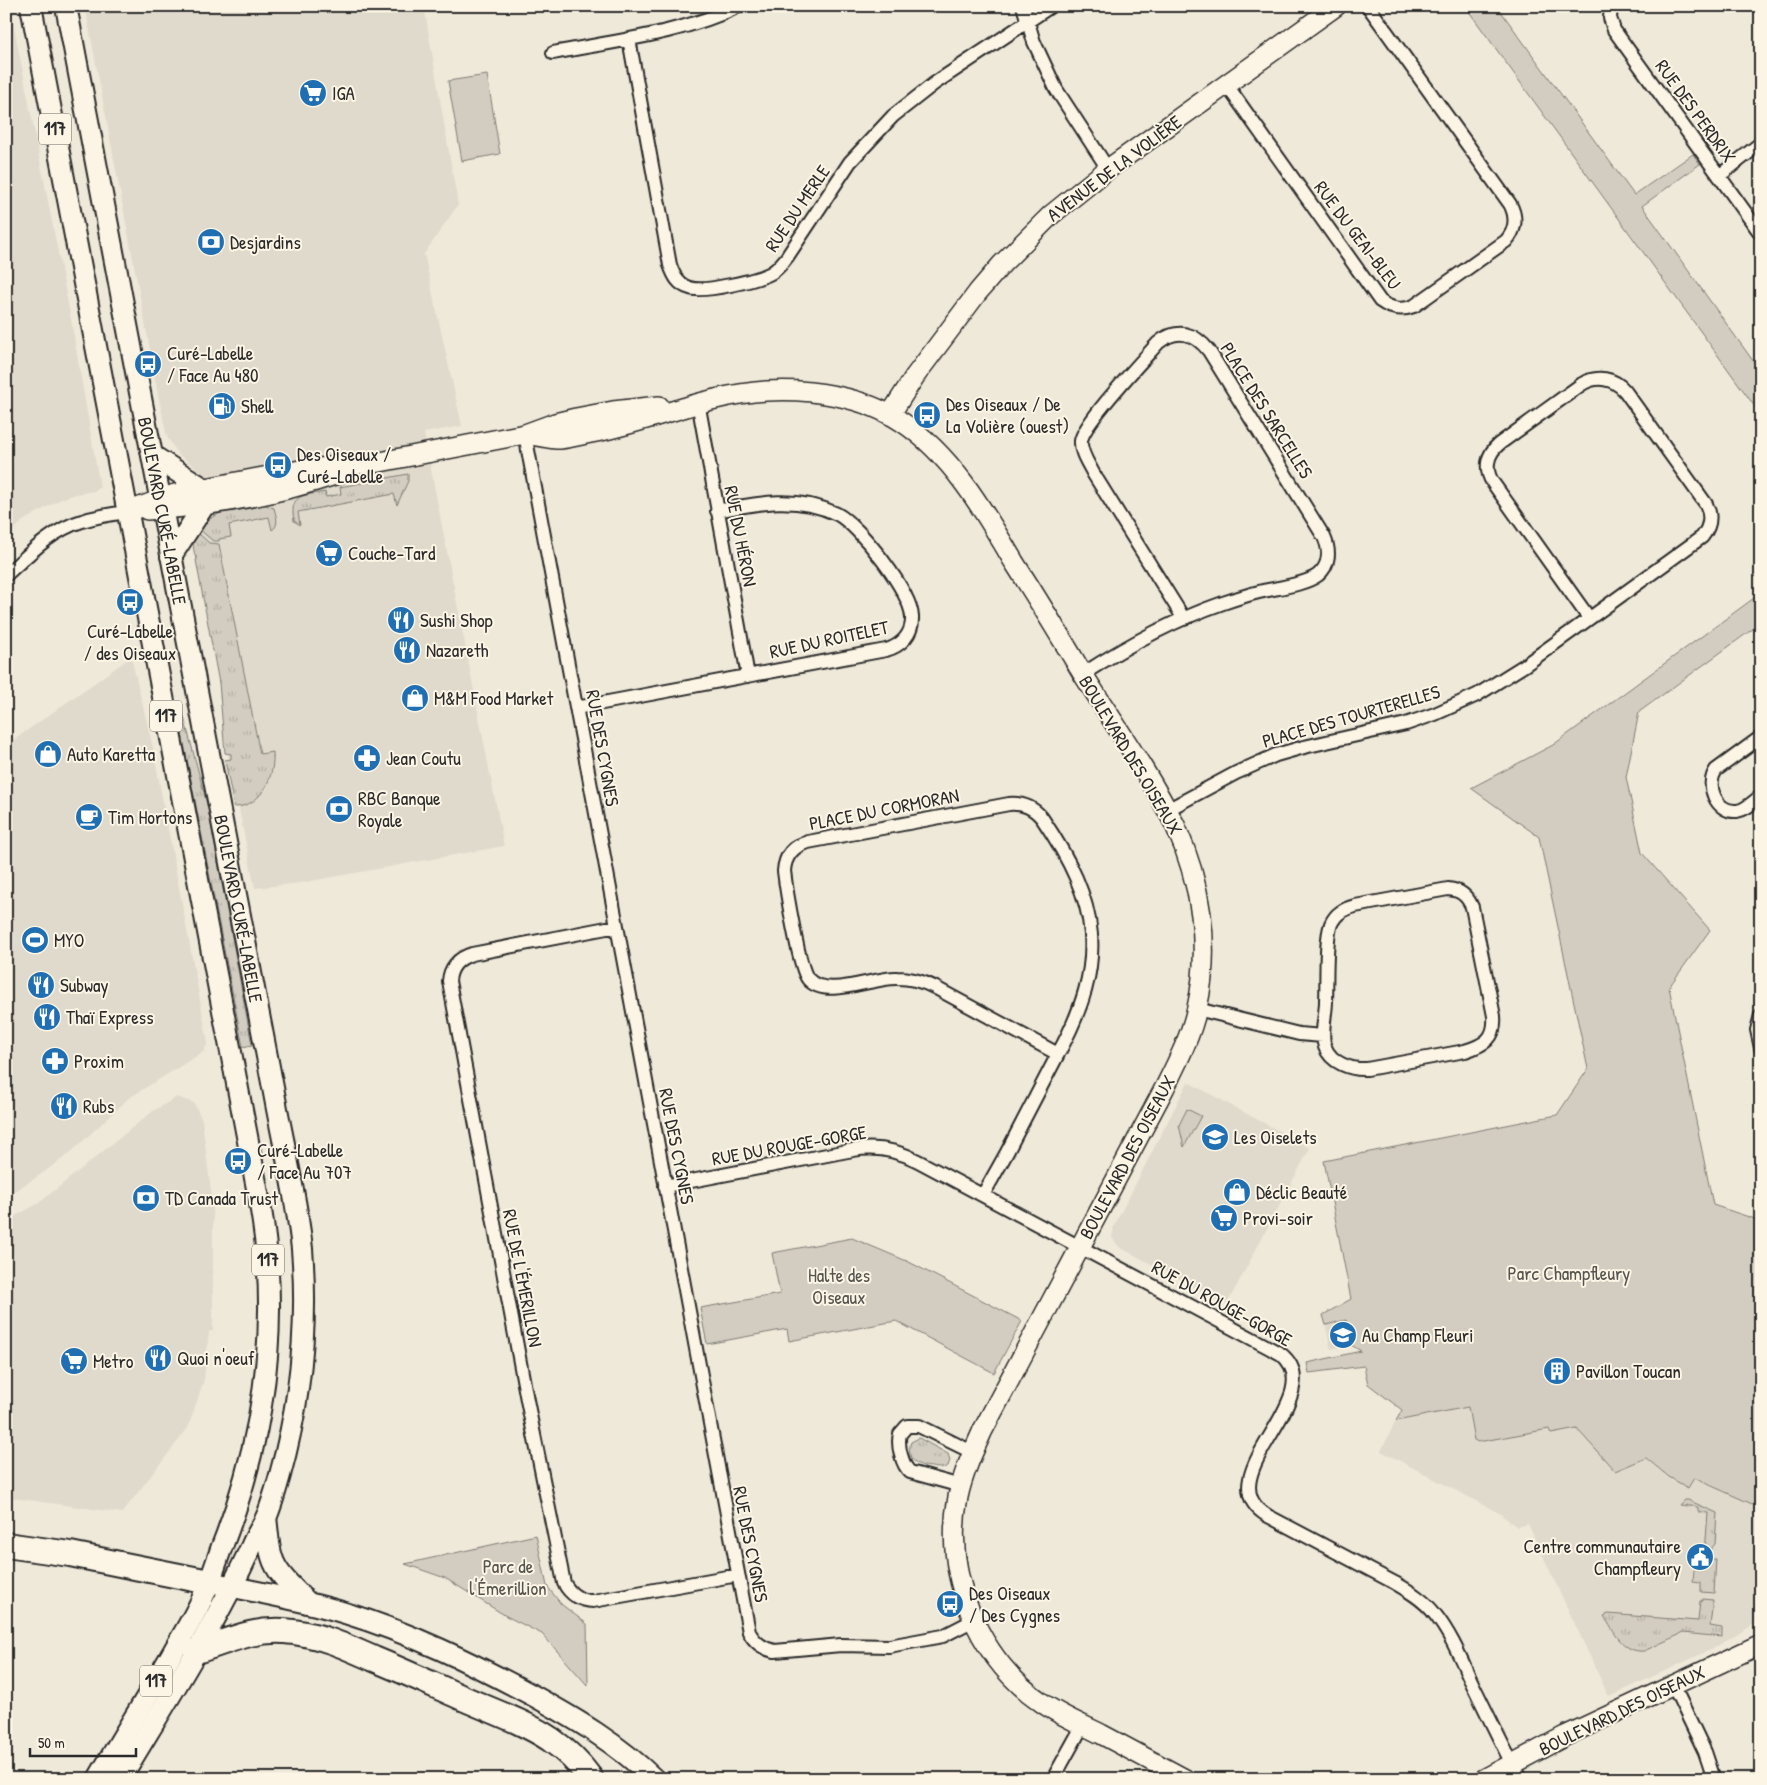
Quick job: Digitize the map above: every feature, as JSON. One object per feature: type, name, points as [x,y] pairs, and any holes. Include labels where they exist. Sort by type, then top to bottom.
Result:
[{"type":"highway","points":[[6,1545],[50,1550],[221,1584]]},
{"type":"highway","points":[[196,1651],[224,1643],[244,1634],[256,1632],[299,1632],[329,1640],[539,1733],[564,1749],[591,1779]]},
{"type":"main road","name":"BOULEVARD CURÉ-LABELLE","points":[[31,6],[264,1226],[269,1275],[270,1314],[265,1385],[256,1437],[239,1499],[221,1584],[196,1651],[120,1779]]},
{"type":"main road","name":"BOULEVARD CURÉ-LABELLE","points":[[66,6],[274,1093],[302,1250],[303,1310],[298,1379],[286,1451],[266,1518],[252,1543],[186,1630],[98,1779]]},
{"type":"main road","points":[[153,456],[204,496],[171,556]]},
{"type":"main road","points":[[266,1518],[271,1556],[275,1566],[308,1603]]},
{"type":"main road","points":[[221,1584],[308,1603],[361,1618],[412,1636],[496,1676],[591,1729],[626,1754],[654,1779]]},
{"type":"street","points":[[553,53],[694,24],[739,6]]},
{"type":"street","points":[[1023,6],[1034,42],[1056,89],[1108,168]]},
{"type":"street","name":"RUE DU MERLE","points":[[629,38],[670,265],[678,281],[689,288],[700,290],[757,279],[776,270],[787,257],[850,162],[885,123],[921,92],[1051,6]]},
{"type":"street","name":"AVENUE DE LA VOLIÈRE","points":[[890,415],[948,331],[1002,264],[1051,215],[1108,168],[1336,6]]},
{"type":"street","name":"RUE DU GEAI-BLEU","points":[[1226,84],[1380,301],[1396,309],[1414,306],[1506,241],[1513,230],[1515,216],[1510,204],[1368,6]]},
{"type":"street","name":"RUE DES PERDRIX","points":[[1611,6],[1610,18],[1614,30],[1761,234]]},
{"type":"street","points":[[1719,176],[1761,143]]},
{"type":"street","name":"PLACE DES SARCELLES","points":[[1083,674],[1120,652],[1184,619],[1239,598],[1313,578],[1318,575],[1326,564],[1328,550],[1324,537],[1209,351],[1197,338],[1177,334],[1164,338],[1139,365],[1086,428],[1081,444],[1085,458],[1093,473],[1184,619]]},
{"type":"street","name":"PLACE DES TOURTERELLES","points":[[1167,810],[1236,773],[1276,755],[1304,746],[1406,724],[1456,705],[1509,676],[1698,540],[1707,530],[1710,517],[1704,500],[1625,391],[1614,382],[1600,378],[1582,384],[1499,444],[1492,451],[1487,464],[1488,474],[1493,483],[1589,618]]},
{"type":"street","name":"BOULEVARD DES OISEAUX","points":[[127,512],[161,505],[175,494],[204,496],[303,486],[362,465],[525,434],[555,422],[613,411],[698,402],[753,392],[805,391],[842,398],[890,415],[902,421],[932,446],[964,484],[999,536],[1176,825],[1190,861],[1200,906],[1202,956],[1197,1009],[1170,1077],[994,1407],[972,1452],[961,1486],[955,1517],[956,1561],[963,1592],[981,1634],[997,1659],[1028,1692],[1083,1725],[1185,1779]]},
{"type":"street","name":"RUE DU HÉRON","points":[[698,402],[748,676]]},
{"type":"street","name":"RUE DES CYGNES","points":[[525,434],[749,1632],[757,1643],[770,1650],[780,1651],[841,1646],[889,1646],[943,1636],[974,1620]]},
{"type":"street","name":"RUE DU ROITELET","points":[[576,708],[892,649],[904,640],[910,631],[912,611],[904,594],[869,542],[850,523],[836,514],[804,504],[782,501],[717,511]]},
{"type":"street","points":[[6,575],[48,539],[68,526],[90,518],[127,512]]},
{"type":"street","points":[[1761,738],[1716,770],[1710,784],[1712,792],[1721,806],[1731,811],[1742,809],[1761,796]]},
{"type":"street","name":"PLACE DU CORMORAN","points":[[982,1195],[1058,1054],[1078,1013],[1089,980],[1092,960],[1090,926],[1084,894],[1074,871],[1036,811],[1023,805],[1009,804],[808,842],[795,847],[789,854],[784,866],[785,876],[802,964],[806,976],[812,982],[819,987],[828,989],[892,978],[915,980],[934,987],[1058,1054]]},
{"type":"street","points":[[1440,890],[1456,890],[1467,897],[1474,913],[1494,1016],[1494,1028],[1486,1042],[1476,1048],[1465,1051],[1360,1069],[1342,1064],[1331,1055],[1325,1046],[1323,1036],[1329,934],[1332,923],[1338,914],[1355,906],[1440,890]]},
{"type":"street","name":"RUE DE L'ÉMERILLON","points":[[617,926],[472,954],[459,960],[451,972],[449,981],[536,1448],[564,1583],[573,1595],[582,1600],[593,1601],[738,1575]]},
{"type":"street","points":[[1197,1009],[1299,1034],[1323,1036]]},
{"type":"street","points":[[1761,1015],[1757,1030],[1761,1048]]},
{"type":"street","name":"RUE DU ROUGE-GORGE","points":[[665,1186],[853,1150],[872,1148],[891,1150],[909,1156],[1278,1352],[1290,1362],[1293,1374],[1292,1393],[1252,1471],[1249,1485],[1252,1502],[1260,1512],[1395,1583],[1429,1607],[1441,1622],[1456,1647],[1515,1772]]},
{"type":"street","points":[[961,1486],[910,1472],[899,1445],[900,1434],[907,1426],[919,1426],[972,1452]]},
{"type":"street","name":"BOULEVARD DES OISEAUX","points":[[1484,1779],[1515,1772],[1565,1736],[1761,1644]]},
{"type":"street","points":[[1673,1685],[1705,1752],[1714,1779]]},
{"type":"street","points":[[1053,1779],[1083,1725]]},
{"type":"shaded area","points":[[6,6],[10,6],[70,314],[100,487],[95,491],[61,499],[23,521],[6,537]]},
{"type":"shaded area","points":[[85,6],[424,6],[458,205],[424,254],[462,426],[424,433],[504,846],[300,883],[255,888],[227,750],[220,676],[197,537],[209,521],[194,466],[179,455],[167,437],[154,375],[157,373],[155,361],[152,360]]},
{"type":"shaded area","points":[[131,657],[153,748],[208,1043],[203,1052],[129,1098],[68,1155],[6,1196],[6,742],[8,744]]},
{"type":"shaded area","points":[[1188,1082],[1310,1148],[1227,1304],[1119,1247],[1112,1238],[1114,1226]]},
{"type":"shaded area","points":[[177,1097],[194,1103],[202,1120],[213,1207],[213,1331],[209,1331],[204,1380],[188,1428],[122,1513],[6,1497],[6,1221],[39,1203],[153,1111]]},
{"type":"shaded area","name":"Au Champ Fleuri","points":[[1351,1300],[1362,1351],[1351,1345],[1331,1349],[1323,1315]]},
{"type":"shaded area","points":[[1468,1407],[1474,1440],[1478,1442],[1549,1429],[1551,1434],[1577,1429],[1615,1471],[1646,1458],[1669,1477],[1688,1488],[1694,1478],[1761,1508],[1761,1619],[1712,1649],[1609,1697],[1528,1524],[1517,1527],[1499,1513],[1381,1451],[1396,1421]]},
{"type":"green space","points":[[1465,6],[1497,6],[1634,195],[1693,154],[1700,164],[1642,206],[1761,372],[1761,415]]},
{"type":"green space","points":[[487,75],[500,154],[462,161],[448,81]]},
{"type":"green space","points":[[408,474],[408,481],[397,505],[394,494],[298,512],[300,525],[294,521],[294,505],[299,497],[325,492],[326,497],[341,494],[340,487]]},
{"type":"green space","points":[[263,504],[274,508],[277,523],[272,530],[269,517],[229,525],[231,537],[219,539],[219,541],[213,541],[199,529],[205,522],[220,513],[236,508]]},
{"type":"green space","points":[[197,532],[209,543],[219,544],[260,754],[273,752],[272,771],[265,789],[252,802],[244,806],[234,807],[226,766],[225,760],[231,759],[231,754],[225,753],[219,683],[194,550]]},
{"type":"green space","name":"Parc Champfleury","points":[[1761,593],[1761,623],[1639,712],[1626,777],[1642,853],[1710,930],[1669,987],[1713,1205],[1761,1221],[1761,1508],[1694,1478],[1688,1488],[1669,1477],[1646,1458],[1615,1471],[1577,1429],[1551,1434],[1549,1429],[1478,1442],[1474,1440],[1468,1407],[1396,1421],[1402,1410],[1368,1384],[1364,1366],[1309,1373],[1307,1363],[1361,1351],[1351,1345],[1346,1320],[1326,1325],[1323,1315],[1351,1299],[1324,1161],[1557,1115],[1588,1069],[1539,837],[1471,788],[1553,745]]},
{"type":"green space","points":[[180,702],[208,808],[252,1045],[243,1047],[176,703]]},
{"type":"green space","points":[[1187,1109],[1201,1116],[1184,1147],[1179,1125]]},
{"type":"green space","name":"Halte des Oiseaux","points":[[852,1238],[909,1262],[1022,1321],[994,1373],[896,1321],[789,1341],[787,1329],[707,1344],[700,1308],[780,1294],[772,1253]]},
{"type":"green space","points":[[919,1438],[948,1454],[950,1460],[948,1466],[940,1468],[922,1465],[914,1461],[910,1453],[911,1442]]},
{"type":"green space","points":[[1684,1500],[1717,1513],[1715,1544],[1708,1552],[1705,1552],[1708,1513],[1698,1512],[1698,1507],[1679,1505]]},
{"type":"green space","name":"Parc de l'Émerillion","points":[[536,1535],[547,1586],[561,1604],[587,1624],[588,1686],[542,1634],[506,1616],[445,1578],[405,1564]]},
{"type":"green space","points":[[1705,1559],[1716,1559],[1714,1593],[1701,1592],[1701,1583],[1693,1582],[1694,1570],[1704,1571]]},
{"type":"green space","points":[[1702,1599],[1713,1600],[1710,1626],[1722,1628],[1722,1637],[1683,1633],[1644,1651],[1637,1651],[1630,1649],[1620,1640],[1604,1616],[1608,1614],[1698,1621],[1700,1601]]},
{"type":"place","name":"IGA","points":[[313,93]]},
{"type":"place","name":"Desjardins","points":[[211,242]]},
{"type":"place","name":"Curé-Labelle / Face Au 480","points":[[148,364]]},
{"type":"place","name":"Shell","points":[[222,406]]},
{"type":"place","name":"Des Oiseaux / De La Volière (ouest)","points":[[927,415]]},
{"type":"place","name":"Des Oiseaux / Curé-Labelle","points":[[278,465]]},
{"type":"place","name":"Couche-Tard","points":[[329,553]]},
{"type":"place","name":"Curé-Labelle / des Oiseaux","points":[[130,602]]},
{"type":"place","name":"Sushi Shop","points":[[401,620]]},
{"type":"place","name":"Nazareth","points":[[407,650]]},
{"type":"place","name":"M&M Food Market","points":[[415,698]]},
{"type":"place","name":"Auto Karetta","points":[[48,754]]},
{"type":"place","name":"Jean Coutu","points":[[367,758]]},
{"type":"place","name":"RBC Banque Royale","points":[[339,809]]},
{"type":"place","name":"Tim Hortons","points":[[89,817]]},
{"type":"place","name":"MYO","points":[[35,940]]},
{"type":"place","name":"Subway","points":[[41,985]]},
{"type":"place","name":"Thaï Express","points":[[47,1017]]},
{"type":"place","name":"Proxim","points":[[55,1061]]},
{"type":"place","name":"Rubs","points":[[64,1106]]},
{"type":"place","name":"Les Oiselets","points":[[1215,1137]]},
{"type":"place","name":"Curé-Labelle / Face Au 707","points":[[238,1161]]},
{"type":"place","name":"Déclic Beauté","points":[[1237,1192]]},
{"type":"place","name":"TD Canada Trust","points":[[146,1198]]},
{"type":"place","name":"Provi-soir","points":[[1224,1218]]},
{"type":"place","name":"Au Champ Fleuri","points":[[1343,1335]]},
{"type":"place","name":"Quoi n'oeuf","points":[[158,1358]]},
{"type":"place","name":"Metro","points":[[74,1361]]},
{"type":"place","name":"Pavillon Toucan","points":[[1557,1371]]},
{"type":"place","name":"Centre communautaire Champfleury","points":[[1700,1557]]},
{"type":"place","name":"Des Oiseaux / Des Cygnes","points":[[950,1604]]}]
